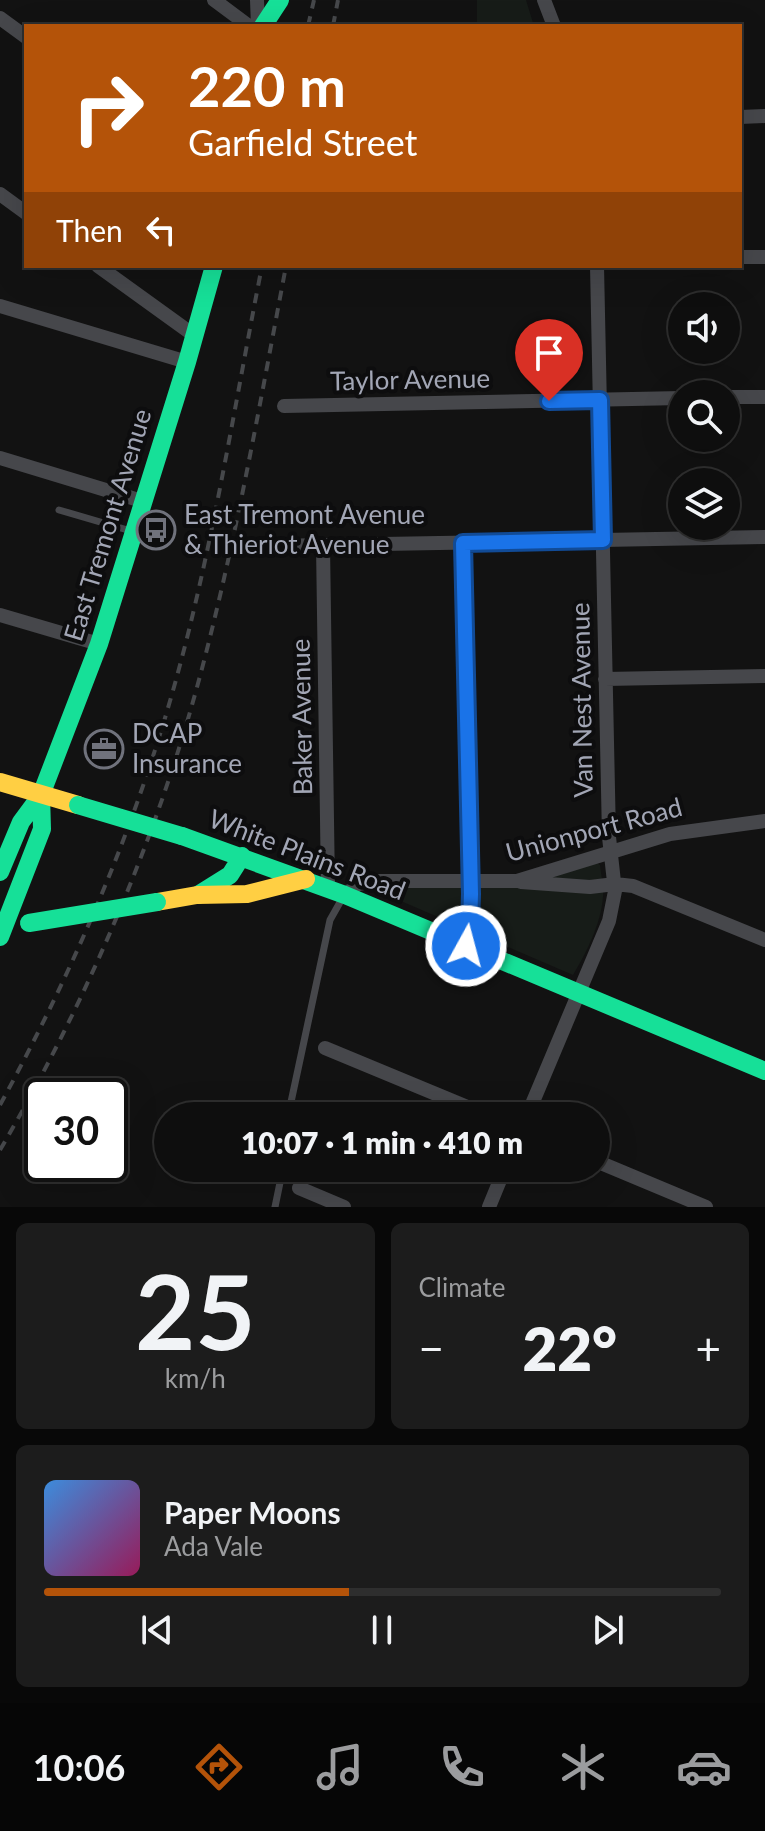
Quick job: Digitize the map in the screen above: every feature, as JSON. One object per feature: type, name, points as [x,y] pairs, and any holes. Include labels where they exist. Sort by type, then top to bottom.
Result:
[{"type":"main road","points":[[262,24],[280,0]]},
{"type":"main road","name":"East Tremont Avenue","points":[[0,872],[21,822],[41,795],[99,644],[213,268]]},
{"type":"main road","name":"White Plains Road","points":[[0,782],[182,836],[306,879],[765,1071]]},
{"type":"main road","name":"East Tremont Avenue","points":[[1,930],[42,829],[41,795]]},
{"type":"main road","points":[[197,895],[230,875],[242,856]]},
{"type":"main road","points":[[1,930],[197,895],[247,894],[306,879]]},
{"type":"street","points":[[214,0],[246,24]]},
{"type":"street","points":[[257,0],[261,24]]},
{"type":"street","points":[[544,0],[553,24]]},
{"type":"street","points":[[0,18],[24,36]]},
{"type":"street","points":[[742,117],[765,116]]},
{"type":"street","points":[[0,194],[24,212]]},
{"type":"street","points":[[742,257],[765,257]]},
{"type":"street","points":[[101,268],[195,336]]},
{"type":"street","name":"Van Nest Avenue","points":[[533,1102],[612,913],[615,884],[611,852],[605,679],[597,268]]},
{"type":"street","points":[[0,306],[187,362]]},
{"type":"street","points":[[740,397],[765,397]]},
{"type":"street","name":"Taylor Avenue","points":[[284,406],[668,398]]},
{"type":"street","points":[[0,458],[142,501]]},
{"type":"street","points":[[269,546],[765,537]]},
{"type":"street","points":[[463,543],[470,882],[470,925],[466,946]]},
{"type":"street","name":"Baker Avenue","points":[[323,545],[336,892]]},
{"type":"street","points":[[0,615],[99,644]]},
{"type":"street","points":[[605,679],[765,676]]},
{"type":"street","name":"Unionport Road","points":[[336,892],[369,881],[517,881],[682,831],[765,821]]},
{"type":"street","points":[[517,881],[638,887],[765,940]]},
{"type":"street","points":[[325,1048],[455,1102]]},
{"type":"street","points":[[610,1167],[706,1207]]},
{"type":"street","points":[[489,1207],[499,1182]]},
{"type":"street","points":[[299,1188],[344,1207]]},
{"type":"lane","points":[[59,510],[133,532]]},
{"type":"lane","name":"Baker Avenue","points":[[291,1102],[336,892]]},
{"type":"lane","points":[[275,1207],[280,1182]]},
{"type":"shaded area","points":[[477,0],[526,0],[533,24],[477,24]]},
{"type":"shaded area","points":[[596,862],[600,865],[602,907],[592,937],[573,975],[373,889],[374,886],[515,888]]},
{"type":"railway","points":[[308,24],[314,0]]},
{"type":"railway","points":[[333,24],[338,0]]},
{"type":"railway","points":[[0,1105],[86,931],[123,842],[155,750],[203,571],[262,268]]},
{"type":"railway","points":[[0,1150],[61,1038],[116,919],[183,737],[225,574],[286,268]]},
{"type":"traffic: fast","points":[[264,24],[280,0]]},
{"type":"traffic: fast","points":[[0,872],[21,822],[41,795],[99,644],[213,268]]},
{"type":"traffic: fast","points":[[0,937],[42,829],[41,795]]},
{"type":"traffic: fast","points":[[78,805],[182,836]]},
{"type":"traffic: fast","points":[[182,836],[345,895],[765,1071]]},
{"type":"traffic: fast","points":[[198,895],[230,875],[242,856]]},
{"type":"traffic: fast","points":[[29,923],[157,902]]},
{"type":"traffic: slow","points":[[0,782],[78,805]]},
{"type":"traffic: slow","points":[[157,902],[197,895],[247,894],[306,879]]},
{"type":"place","name":"East Tremont Avenue & Thieriot Avenue","points":[[156,530]]},
{"type":"place","name":"DCAP Insurance","points":[[104,749]]},
{"type":"route","points":[[466,946],[471,894],[463,543],[603,540],[600,400],[549,401]]}]
